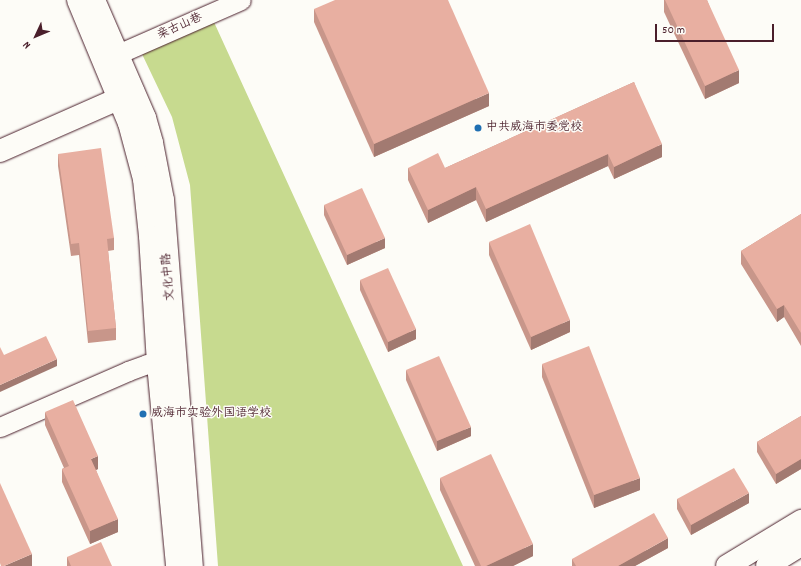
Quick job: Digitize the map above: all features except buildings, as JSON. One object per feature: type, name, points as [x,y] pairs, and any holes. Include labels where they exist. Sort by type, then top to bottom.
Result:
[{"type":"main road","points":[[0,151],[126,95],[78,0]]},
{"type":"main road","name":"文化中路","points":[[94,0],[118,54],[126,95],[145,118],[152,143],[162,200],[167,362],[192,566]]},
{"type":"main road","points":[[167,362],[177,566]]},
{"type":"main road","points":[[727,566],[801,521]]},
{"type":"main road","points":[[767,566],[801,545]]},
{"type":"street","name":"亲古山巷","points":[[118,54],[241,0]]},
{"type":"street","points":[[0,427],[148,364],[167,362]]},
{"type":"green space","points":[[213,20],[463,566],[218,566],[190,185],[172,117],[142,54]]},
{"type":"place","name":"中共威海市委党校","points":[[478,128]]},
{"type":"place","name":"威海市实验外国语学校","points":[[143,414]]}]
